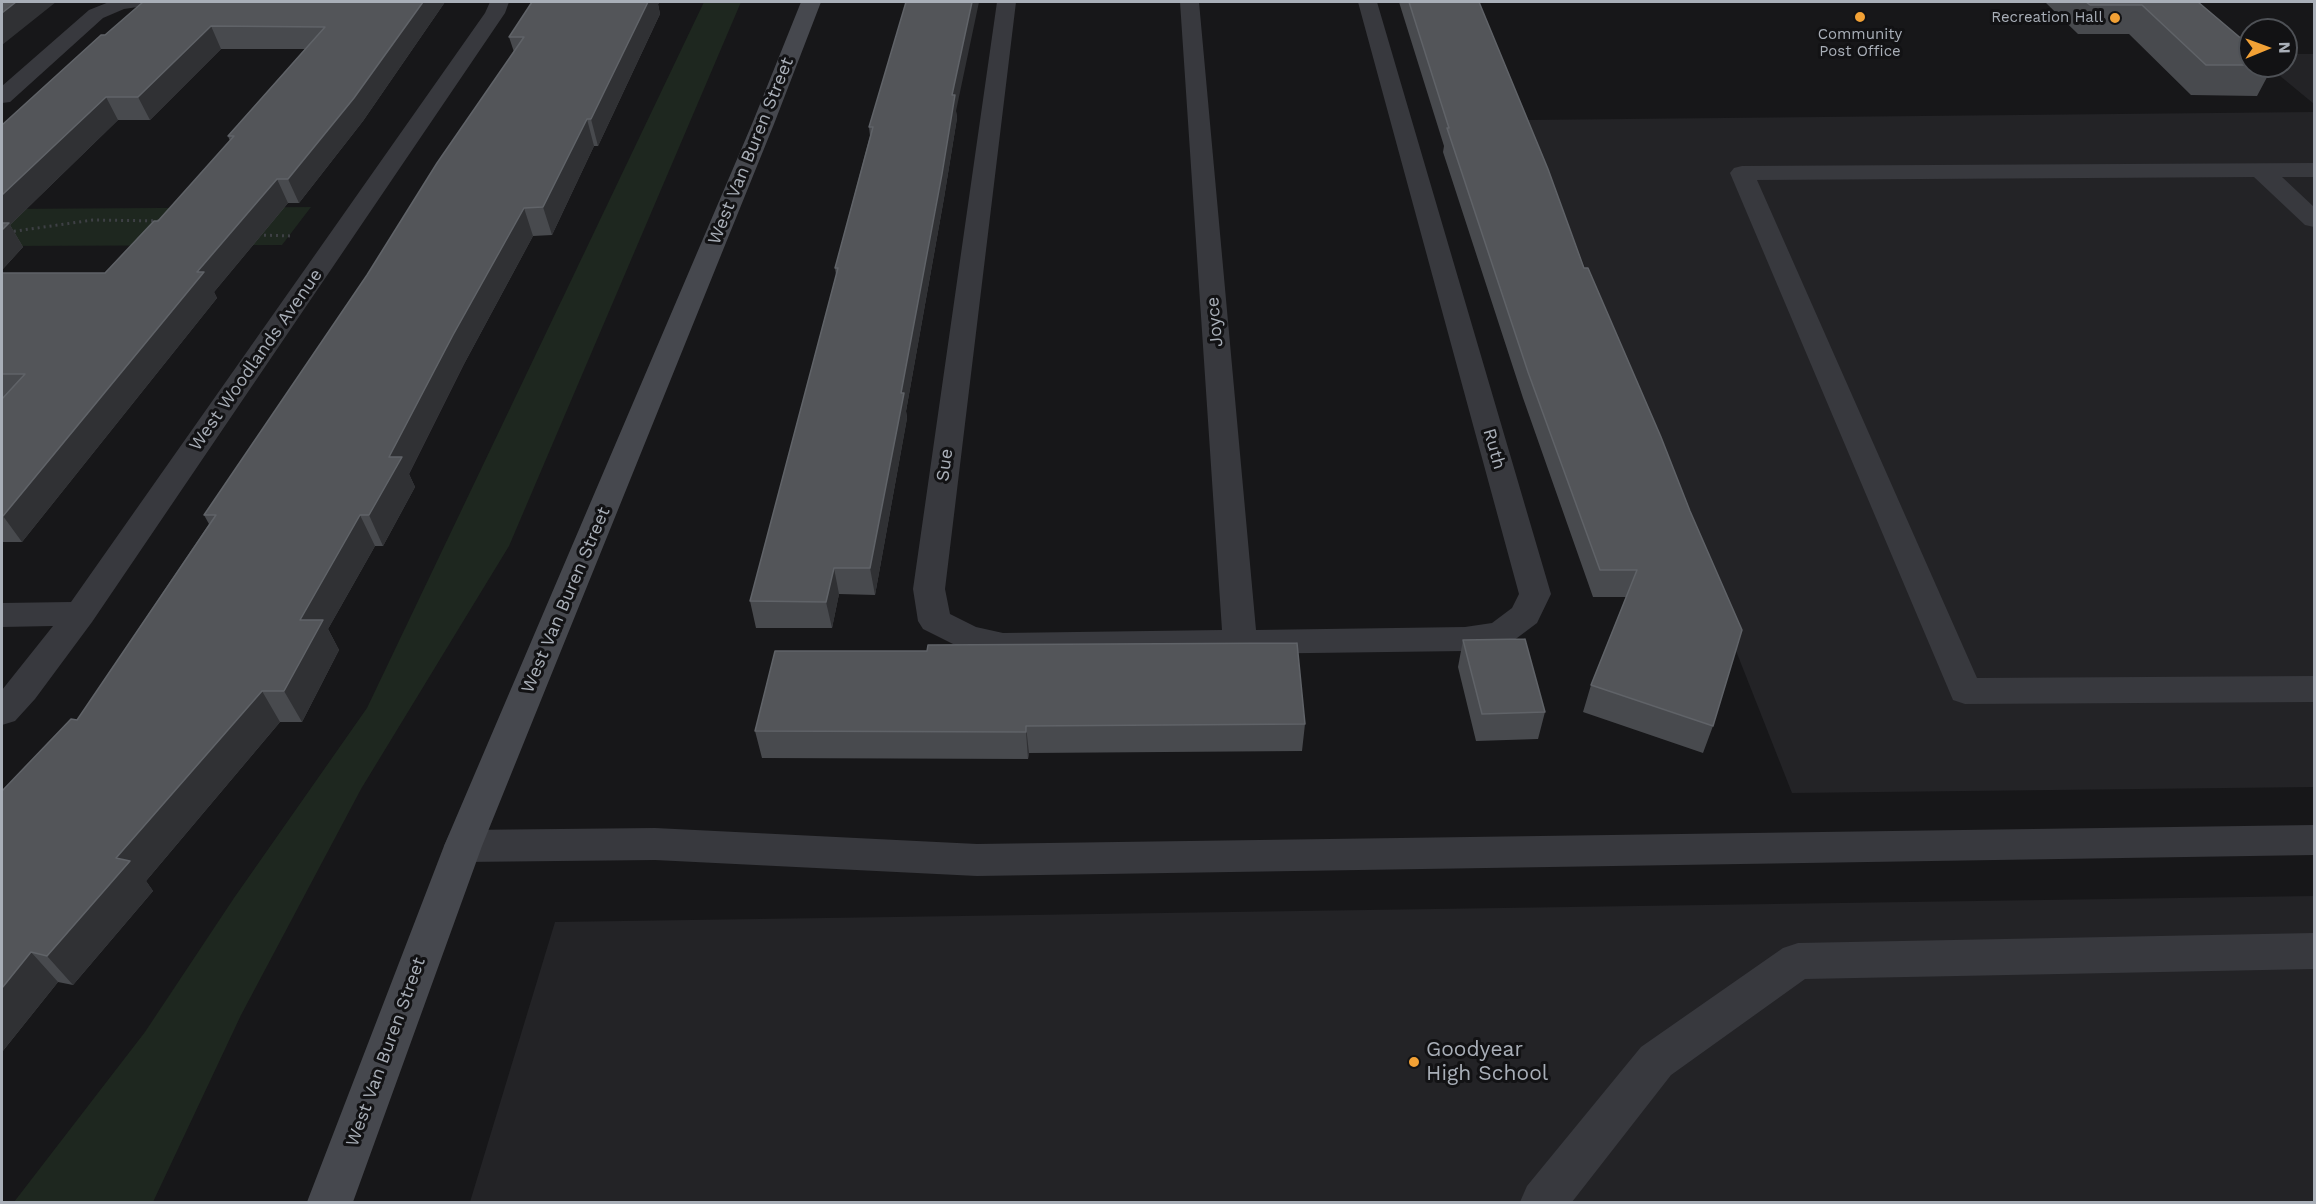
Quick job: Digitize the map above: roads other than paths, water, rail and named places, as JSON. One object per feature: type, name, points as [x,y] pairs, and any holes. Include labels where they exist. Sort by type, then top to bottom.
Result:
[{"type":"main road","name":"West Van Buren Street","points":[[330,1203],[463,846],[764,124],[811,2]]},
{"type":"street","name":"West Woodlands Avenue","points":[[2,711],[23,690],[80,614],[495,14],[499,2]]},
{"type":"street","name":"Sue","points":[[1006,2],[929,589],[935,621],[967,637],[1003,645],[1240,642]]},
{"type":"street","name":"Joyce","points":[[1189,2],[1240,642]]},
{"type":"street","name":"Ruth","points":[[1240,642],[1466,639],[1500,633],[1525,615],[1535,594],[1368,2]]},
{"type":"street","points":[[2,97],[96,14],[129,3]]},
{"type":"street","points":[[2260,170],[2314,220]]},
{"type":"street","points":[[2314,170],[1742,173],[1965,691],[2314,689]]},
{"type":"street","points":[[2,615],[80,614]]},
{"type":"street","points":[[463,846],[655,844],[977,860],[2314,840]]},
{"type":"street","points":[[1544,1203],[1656,1061],[1798,961],[2314,951]]},
{"type":"place","name":"Community Post Office","points":[[1860,17]]},
{"type":"place","name":"Recreation Hall","points":[[2115,18]]},
{"type":"place","name":"Goodyear High School","points":[[1414,1062]]}]
